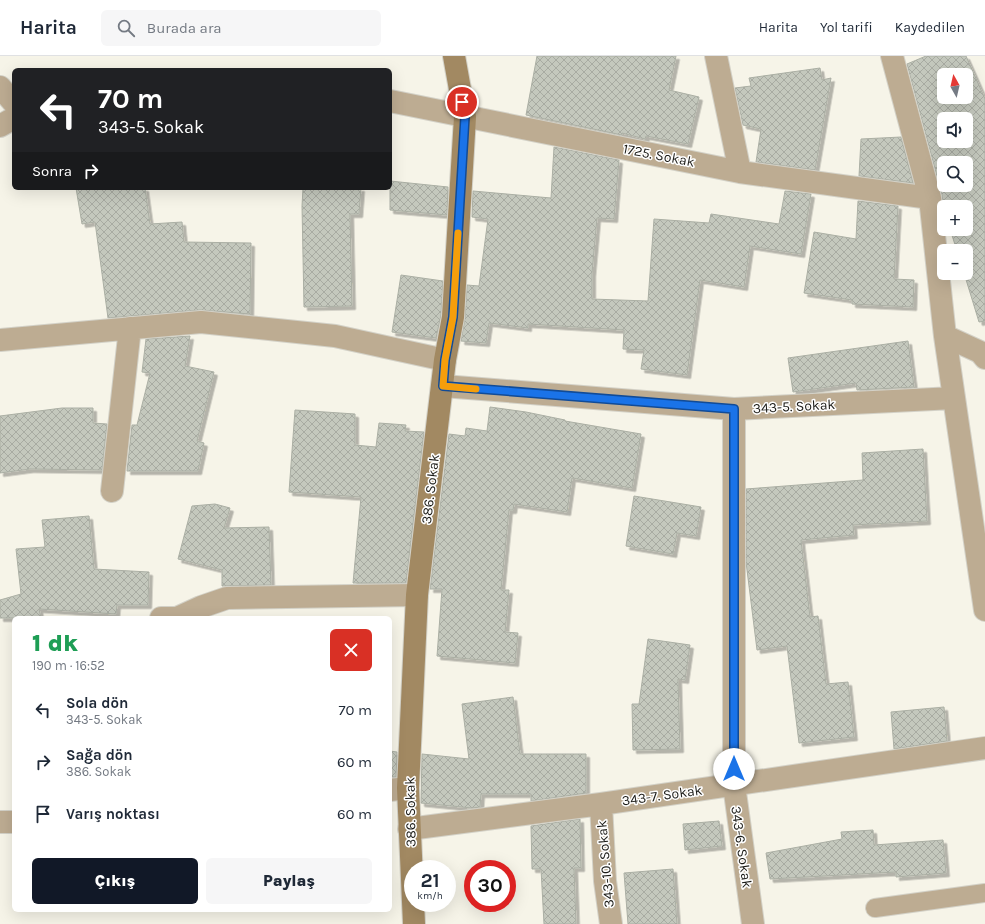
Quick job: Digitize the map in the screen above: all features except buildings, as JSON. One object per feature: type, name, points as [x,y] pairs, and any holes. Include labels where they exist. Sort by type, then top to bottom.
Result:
[{"type":"street","name":"386. Sokak","points":[[414,924],[409,829],[399,789],[417,595],[445,360],[453,317],[465,117],[454,56]]},
{"type":"street","points":[[716,56],[740,172]]},
{"type":"street","points":[[892,56],[930,198],[945,336],[985,610]]},
{"type":"street","points":[[0,87],[12,101]]},
{"type":"street","name":"1725. Sokak","points":[[392,101],[740,172],[930,198]]},
{"type":"street","points":[[0,126],[12,119]]},
{"type":"street","points":[[0,340],[201,322],[335,336],[445,360]]},
{"type":"street","points":[[112,491],[130,328]]},
{"type":"street","points":[[945,336],[980,352],[985,358]]},
{"type":"street","name":"343-5. Sokak","points":[[443,386],[734,409],[954,398]]},
{"type":"street","name":"343-6. Sokak","points":[[734,409],[734,785],[753,924]]},
{"type":"street","points":[[181,616],[227,598],[417,595]]},
{"type":"street","name":"343-7. Sokak","points":[[409,829],[601,804],[985,748]]},
{"type":"street","name":"343-10. Sokak","points":[[601,804],[605,881],[611,924]]},
{"type":"street","points":[[0,822],[12,822]]},
{"type":"lane","points":[[875,908],[985,893]]},
{"type":"slow traffic","points":[[458,233],[453,317],[445,360],[443,386],[476,389]]},
{"type":"route","points":[[462,102],[465,117],[453,317],[445,360],[443,386],[734,409],[734,769]]}]
